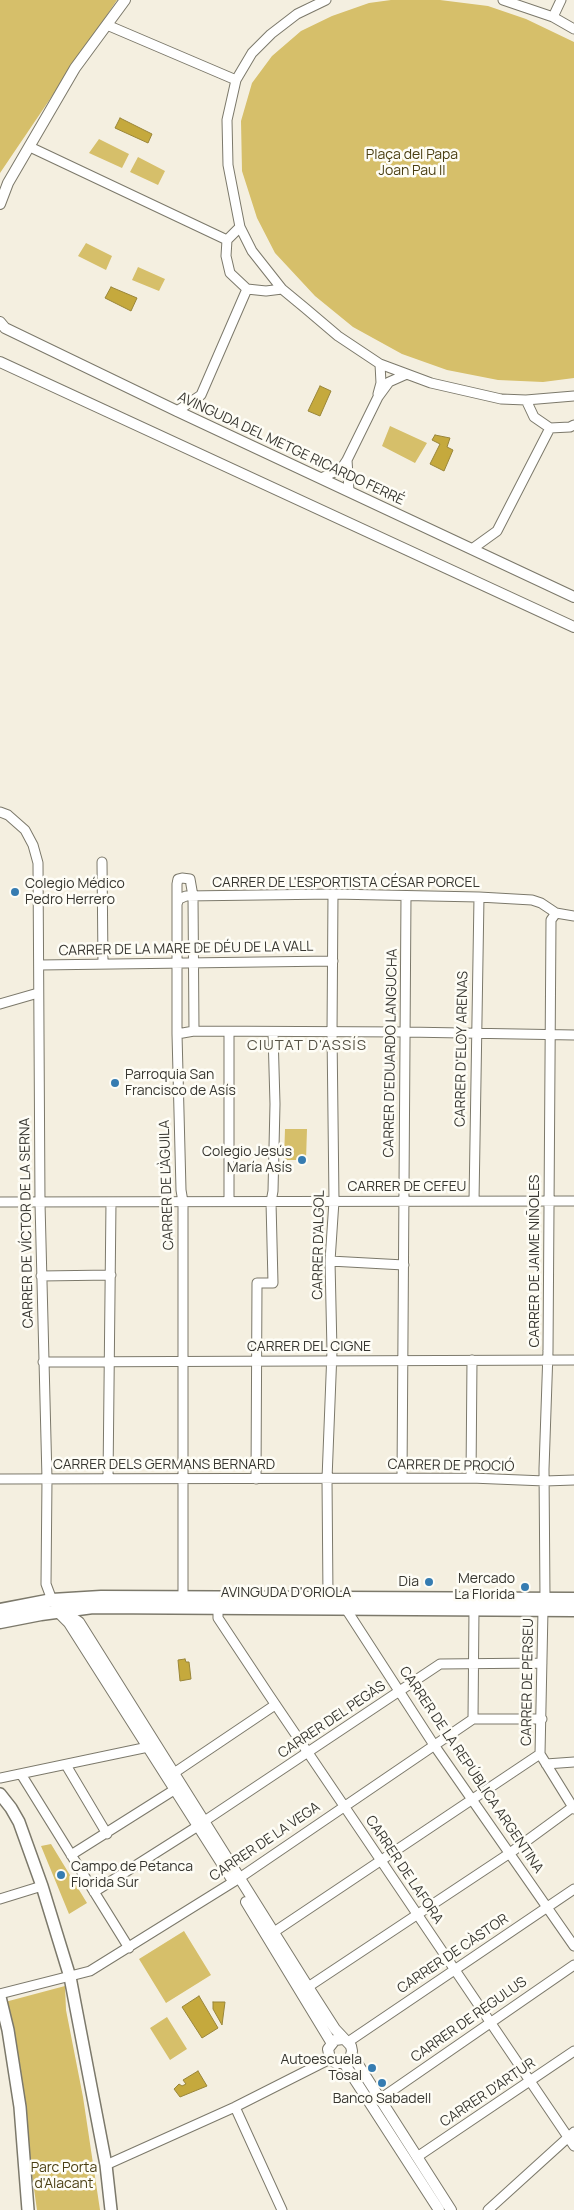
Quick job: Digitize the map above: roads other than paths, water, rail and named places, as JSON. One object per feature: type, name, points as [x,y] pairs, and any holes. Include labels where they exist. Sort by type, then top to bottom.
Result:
[{"type":"main road","name":"AVINGUDA D'ORIOLA","points":[[0,1622],[101,1596],[328,1596],[544,1604],[574,1610]]},
{"type":"main road","name":"AVINGUDA D'ORIOLA","points":[[0,1610],[58,1608],[474,1609],[544,1604],[574,1599]]},
{"type":"main road","points":[[0,1794],[12,1808],[19,1822],[42,1886],[70,1977],[106,2165],[111,2210]]},
{"type":"main road","points":[[0,1996],[8,2030],[20,2106],[28,2210]]},
{"type":"street","points":[[0,204],[8,183],[75,68],[125,0]]},
{"type":"street","points":[[326,0],[297,14],[271,34],[252,53],[236,80],[227,120],[228,165],[240,227],[252,251],[282,289],[338,336],[380,364],[431,383],[501,399],[526,400],[574,396]]},
{"type":"street","points":[[503,0],[553,17],[574,29]]},
{"type":"street","points":[[553,17],[561,0]]},
{"type":"street","points":[[107,25],[236,80]]},
{"type":"street","points":[[30,147],[227,240]]},
{"type":"street","points":[[240,227],[227,240],[226,256],[230,273],[247,290],[266,291],[282,289]]},
{"type":"street","points":[[177,411],[202,395],[247,290]]},
{"type":"street","name":"AVINGUDA DEL METGE RICARDO FERRÉ","points":[[0,322],[5,328],[177,411],[574,596]]},
{"type":"street","points":[[0,362],[574,627]]},
{"type":"street","points":[[378,397],[381,384],[380,364]]},
{"type":"street","points":[[321,478],[341,469],[378,397],[389,382],[407,374]]},
{"type":"street","points":[[526,400],[534,417],[550,428],[574,425]]},
{"type":"street","points":[[472,549],[497,531],[550,428]]},
{"type":"street","points":[[347,460],[349,491]]},
{"type":"street","name":"CARRER DE VÍCTOR DE LA SERNA","points":[[0,812],[8,815],[20,825],[33,844],[38,862],[40,1202],[46,1479],[46,1584],[58,1608]]},
{"type":"street","points":[[102,862],[103,963]]},
{"type":"street","name":"CARRER DE L'ÀGUILA","points":[[183,1596],[183,1202],[181,1190],[177,1034],[178,879],[190,879],[193,896]]},
{"type":"street","name":"CARRER DE L'ESPORTISTA CÉSAR PORCEL","points":[[177,904],[180,899],[186,896],[333,894],[479,897],[532,900],[541,903],[556,913],[574,916]]},
{"type":"street","name":"CARRER D'ALGOL","points":[[328,1596],[327,1479],[330,1361],[332,1351],[330,1261],[334,1201],[333,894]]},
{"type":"street","points":[[193,896],[195,962],[194,1032]]},
{"type":"street","name":"CARRER D'EDUARDO LANGUCHA","points":[[402,1478],[406,896]]},
{"type":"street","name":"CARRER D'ELOY ARENAS","points":[[474,1201],[475,1032],[479,897]]},
{"type":"street","name":"CARRER DE JAIME NIÑOLES","points":[[544,1604],[550,920],[556,913]]},
{"type":"street","name":"CARRER DE LA MARE DE DÉU DE LA VALL","points":[[40,965],[333,961]]},
{"type":"street","points":[[0,1004],[38,993]]},
{"type":"street","points":[[177,1034],[194,1032],[475,1032],[574,1035]]},
{"type":"street","points":[[229,1033],[229,1201]]},
{"type":"street","points":[[256,1479],[257,1283],[273,1283],[271,1202],[274,1191],[273,1033]]},
{"type":"street","name":"CARRER DE CEFEU","points":[[0,1202],[574,1201]]},
{"type":"street","points":[[108,1479],[111,1202]]},
{"type":"street","points":[[330,1261],[404,1265]]},
{"type":"street","points":[[41,1276],[111,1275]]},
{"type":"street","points":[[471,1478],[472,1360]]},
{"type":"street","name":"CARRER DEL CIGNE","points":[[43,1362],[574,1360]]},
{"type":"street","name":"CARRER DE PROCIÓ","points":[[327,1479],[471,1478],[545,1481],[574,1480]]},
{"type":"street","name":"CARRER DELS GERMANS BERNARD","points":[[0,1479],[327,1479]]},
{"type":"street","name":"CARRER DE PERSEU","points":[[540,1754],[544,1604]]},
{"type":"street","points":[[58,1608],[79,1622],[152,1746],[174,1790],[201,1824]]},
{"type":"street","points":[[58,1608],[152,1746],[174,1774],[201,1824],[236,1880],[345,2041],[351,2046],[352,2055],[451,2210]]},
{"type":"street","name":"CARRER DE LAFORA","points":[[218,1608],[218,1618],[275,1705],[530,2081],[571,2134],[574,2146]]},
{"type":"street","points":[[79,1622],[81,1609]]},
{"type":"street","name":"CARRER DE LA REPÚBLICA ARGENTINA","points":[[346,1609],[434,1745],[574,1946]]},
{"type":"street","points":[[474,1609],[473,1719],[542,1719]]},
{"type":"street","name":"CARRER DEL PEGÀS","points":[[94,1892],[201,1824],[440,1664],[473,1662],[542,1663]]},
{"type":"street","points":[[174,1774],[275,1705]]},
{"type":"street","name":"CARRER DE LA VEGA","points":[[0,1996],[90,1971],[236,1880],[473,1719]]},
{"type":"street","points":[[0,1778],[152,1746]]},
{"type":"street","points":[[271,1934],[540,1754],[574,1808],[510,1853],[308,1987]]},
{"type":"street","points":[[546,1764],[574,1762]]},
{"type":"street","points":[[66,1765],[107,1834]]},
{"type":"street","points":[[21,1774],[129,1948]]},
{"type":"street","points":[[72,1855],[174,1790]]},
{"type":"street","points":[[0,1899],[42,1886]]},
{"type":"street","name":"CARRER DE CÀSTOR","points":[[345,2041],[574,1889]]},
{"type":"street","points":[[271,1934],[331,2042]]},
{"type":"street","name":"CARRER DE REGULUS","points":[[380,2100],[574,1964]]},
{"type":"street","points":[[331,2042],[345,2041]]},
{"type":"street","points":[[331,2042],[327,2052],[330,2059],[336,2063],[344,2063],[352,2055]]},
{"type":"street","name":"CARRER D'ARTUR","points":[[417,2157],[574,2051]]},
{"type":"street","points":[[106,2165],[234,2107],[330,2059]]},
{"type":"street","points":[[344,2063],[439,2210]]},
{"type":"street","points":[[234,2107],[282,2210]]},
{"type":"street","points":[[488,2210],[571,2134]]},
{"type":"place","name":"Colegio Médico Pedro Herrero","points":[[15,892]]},
{"type":"place","name":"Parroquia San Francisco de Asís","points":[[115,1083]]},
{"type":"place","name":"Colegio Jesús María Asís","points":[[302,1160]]},
{"type":"place","name":"Dia","points":[[429,1582]]},
{"type":"place","name":"Mercado La Florida","points":[[525,1587]]},
{"type":"place","name":"Campo de Petanca Florida Sur","points":[[61,1875]]},
{"type":"place","name":"Autoescuela Tosal","points":[[372,2068]]},
{"type":"place","name":"Banco Sabadell","points":[[382,2083]]},
{"type":"district","name":"CIUTAT D'ASSÍS","points":[[307,1046]]},
{"type":"park label","name":"Plaça del Papa Joan Pau II","points":[[412,164]]},
{"type":"park label","name":"Parc Porta d'Alacant","points":[[64,2176]]}]
